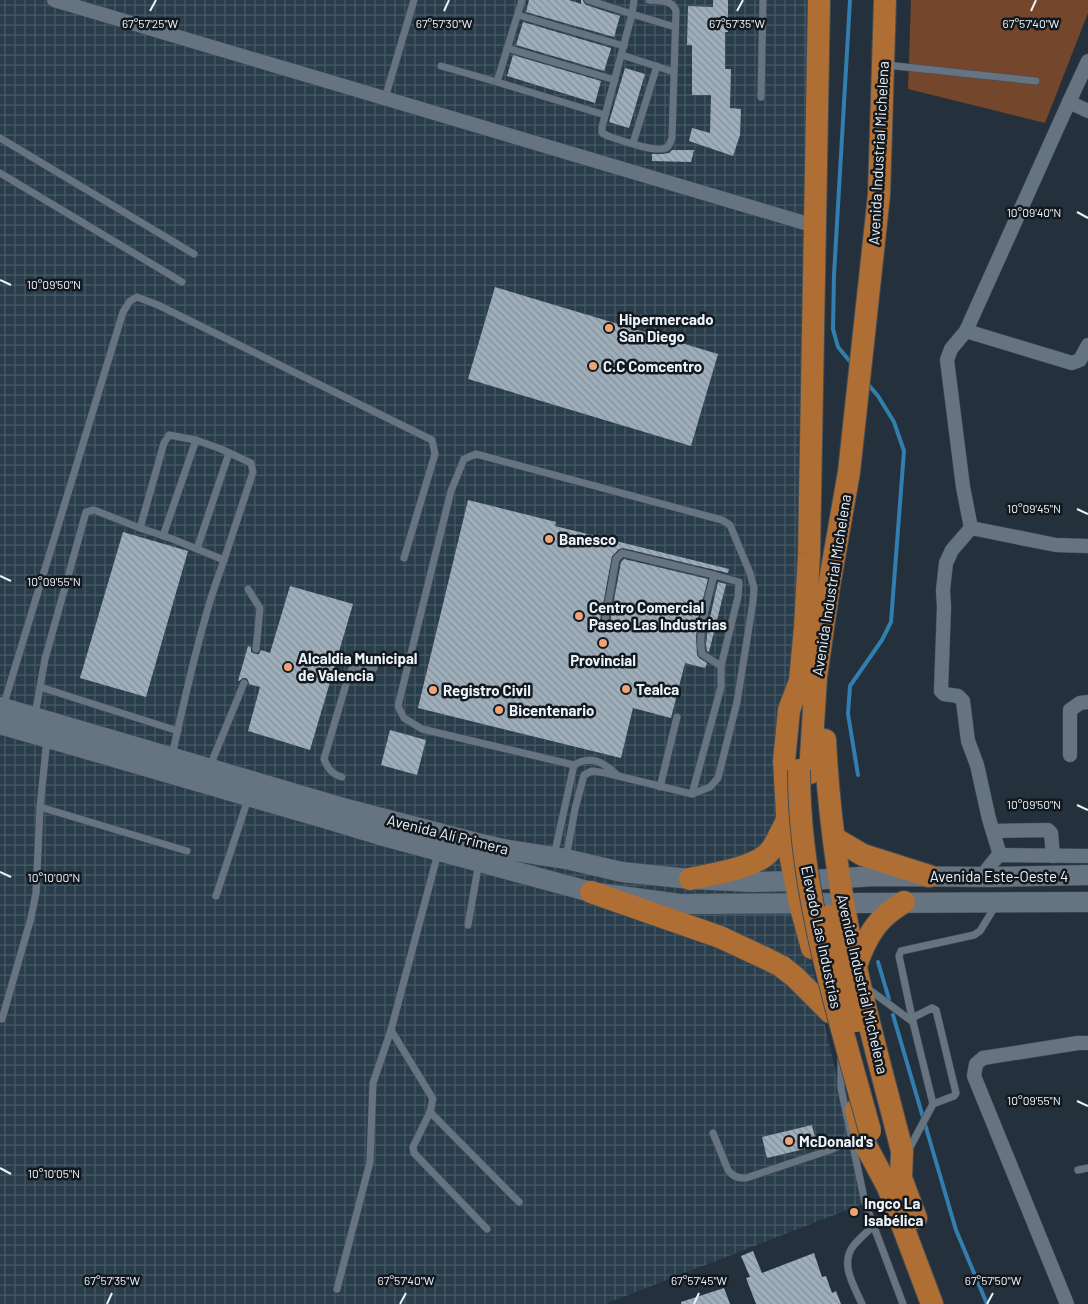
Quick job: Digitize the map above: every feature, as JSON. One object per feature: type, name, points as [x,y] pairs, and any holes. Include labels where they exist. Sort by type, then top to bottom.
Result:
[{"type":"main road","name":"Avenida Industrial Michelena","points":[[820,0],[809,554],[805,627],[808,685],[823,709],[827,785],[839,878],[858,974],[902,1152],[895,1182],[932,1304]]},
{"type":"main road","name":"Avenida Industrial Michelena","points":[[885,0],[879,195],[846,489],[822,635],[808,685],[789,710],[784,761],[789,848],[800,904],[865,1144],[895,1182],[947,1304]]},
{"type":"main road","name":"Elevado Las Industrias","points":[[808,685],[801,822],[807,877],[830,982],[869,1138],[895,1182]]},
{"type":"main road","name":"Avenida Alí Primera","points":[[1,713],[170,765],[249,796],[380,835],[591,892],[680,904],[1088,902]]},
{"type":"main road","name":"Avenida Alí Primera","points":[[170,765],[209,769],[347,809],[473,842],[622,872],[690,879],[752,882],[919,876]]},
{"type":"main road","points":[[690,879],[735,869],[757,861],[769,852],[787,821]]},
{"type":"main road","points":[[834,838],[863,855],[919,876]]},
{"type":"main road","points":[[484,863],[507,860],[563,862],[560,858]]},
{"type":"main road","name":"Avenida Este-Oeste 4","points":[[919,876],[1088,875]]},
{"type":"main road","points":[[591,892],[720,937],[781,966],[795,977],[830,1012]]},
{"type":"main road","points":[[858,974],[862,948],[870,933],[884,916],[904,902]]},
{"type":"street","points":[[54,0],[815,226]]},
{"type":"street","points":[[971,528],[963,487],[948,360],[951,349],[966,331],[1088,61]]},
{"type":"street","points":[[1069,102],[1088,111]]},
{"type":"street","points":[[966,331],[1072,363],[1080,360],[1088,347]]},
{"type":"street","points":[[971,528],[1056,545],[1088,546]]},
{"type":"street","points":[[971,528],[952,550],[946,563],[943,590],[941,691],[944,694],[958,696],[963,701],[968,741],[977,765],[1000,855]]},
{"type":"street","points":[[1070,755],[1070,710],[1080,703],[1088,702]]},
{"type":"street","points":[[993,831],[1048,830],[1051,833],[1053,856]]},
{"type":"street","points":[[981,877],[1000,855],[1088,856]]},
{"type":"street","points":[[1067,1304],[974,1076],[976,1064],[983,1058],[1088,1043]]},
{"type":"lane","points":[[385,98],[414,0]]},
{"type":"lane","points":[[497,82],[522,0]]},
{"type":"lane","points":[[588,0],[675,27]]},
{"type":"lane","points":[[634,0],[602,133],[650,148],[666,148],[670,145],[672,138],[675,6],[671,3],[649,0]]},
{"type":"lane","points":[[761,97],[763,0]]},
{"type":"lane","points":[[518,15],[624,46]]},
{"type":"lane","points":[[508,48],[615,80]]},
{"type":"lane","points":[[622,55],[674,72]]},
{"type":"lane","points":[[883,65],[1036,81]]},
{"type":"lane","points":[[441,66],[605,115]]},
{"type":"lane","points":[[633,143],[657,66]]},
{"type":"lane","points":[[0,138],[194,254]]},
{"type":"lane","points":[[0,173],[182,282]]},
{"type":"lane","points":[[1,713],[124,312],[130,301],[137,297],[158,305],[432,440],[436,454],[404,558]]},
{"type":"lane","points":[[140,528],[164,443],[169,435],[196,440],[229,452],[251,463],[253,472],[205,620],[187,688],[170,765]]},
{"type":"lane","points":[[163,536],[196,440]]},
{"type":"lane","points":[[197,549],[229,452]]},
{"type":"lane","points":[[560,858],[584,775],[592,771],[692,794],[710,787],[718,778],[737,702],[754,602],[754,588],[750,573],[730,525],[722,520],[476,454],[464,459],[451,491],[398,706],[404,718],[422,729],[574,764],[582,760],[596,761],[608,766],[617,776]]},
{"type":"lane","points":[[2,1019],[31,918],[36,893],[44,726],[40,687],[45,658],[86,512],[94,510],[224,560]]},
{"type":"lane","points":[[605,621],[616,559],[622,554],[739,582],[738,597],[721,666],[721,687],[692,794]]},
{"type":"lane","points":[[714,575],[700,640],[700,648],[702,654],[721,666]]},
{"type":"lane","points":[[248,589],[260,608],[256,649]]},
{"type":"lane","points":[[342,777],[333,774],[327,768],[324,760],[349,674],[353,667],[374,668]]},
{"type":"lane","points":[[209,769],[244,683]]},
{"type":"lane","points":[[40,687],[178,731]]},
{"type":"lane","points":[[660,787],[677,717]]},
{"type":"lane","points":[[560,858],[574,764]]},
{"type":"lane","points":[[216,896],[249,796]]},
{"type":"lane","points":[[40,807],[187,851]]},
{"type":"lane","points":[[337,1290],[370,1162],[373,1083],[391,1030],[439,851]]},
{"type":"lane","points":[[468,924],[484,863]]},
{"type":"lane","points":[[895,1182],[909,1148],[933,1104],[912,1020],[899,956],[901,951],[974,935],[980,931],[997,903]]},
{"type":"lane","points":[[858,974],[879,999],[912,1020]]},
{"type":"lane","points":[[912,1020],[932,1008],[936,1010],[956,1093],[954,1096],[933,1104]]},
{"type":"lane","points":[[391,1030],[433,1100],[430,1112],[413,1147],[414,1153],[487,1229]]},
{"type":"lane","name":"Avenida Industrial Michelena","points":[[841,1054],[841,1088],[869,1138],[865,1202],[903,1304]]},
{"type":"lane","points":[[430,1112],[519,1202]]},
{"type":"lane","points":[[713,1133],[728,1170],[731,1175],[738,1178],[746,1178],[869,1138]]},
{"type":"lane","points":[[1078,1170],[1088,1168]]},
{"type":"lane","points":[[862,1304],[848,1271],[847,1262],[853,1246],[874,1225]]},
{"type":"shaded area","points":[[0,0],[819,0],[815,226],[787,821],[800,904],[820,1003],[865,1203],[605,1304],[0,1304]]},
{"type":"shaded area","points":[[911,0],[1088,0],[1088,13],[1045,123],[908,89]]},
{"type":"building","points":[[529,0],[569,0],[581,4],[581,0],[583,0],[586,5],[620,16],[614,37],[526,12]]},
{"type":"building","points":[[713,0],[728,0],[728,32],[725,32],[725,69],[731,69],[730,108],[741,109],[740,135],[733,156],[689,141],[692,128],[710,133],[711,95],[692,95],[692,45],[687,45],[688,6],[713,7]]},
{"type":"building","points":[[523,22],[611,48],[604,71],[516,45]]},
{"type":"building","points":[[513,55],[601,81],[595,103],[507,76]]},
{"type":"building","points":[[625,68],[645,74],[629,128],[609,122]]},
{"type":"building","points":[[672,150],[694,150],[691,162],[652,161],[652,154],[669,153]]},
{"type":"building","name":"C.C Comcentro","points":[[495,287],[718,354],[691,446],[468,379]]},
{"type":"building","name":"Centro Comercial Paseo Las Industrias","points":[[468,500],[556,522],[555,526],[729,569],[728,573],[623,548],[619,549],[612,556],[600,620],[600,623],[604,626],[607,626],[610,622],[621,562],[624,559],[708,579],[699,614],[696,636],[697,655],[707,663],[705,668],[685,663],[671,718],[633,708],[621,758],[418,708]]},
{"type":"building","points":[[123,532],[188,551],[146,697],[80,678]]},
{"type":"building","points":[[718,582],[726,584],[709,652],[706,645],[708,626]]},
{"type":"building","name":"Alcaldia Municipal de Valencia","points":[[290,586],[353,604],[310,750],[248,731],[260,687],[249,684],[246,678],[238,681],[248,646],[251,647],[251,652],[255,654],[259,654],[261,650],[270,653]]},
{"type":"building","points":[[390,730],[426,740],[417,775],[381,765]]},
{"type":"building","name":"McDonald's","points":[[812,1125],[817,1146],[767,1158],[762,1137]]},
{"type":"building","points":[[753,1251],[762,1273],[814,1253],[822,1277],[826,1276],[832,1293],[836,1291],[841,1304],[756,1304],[746,1278],[750,1277],[741,1256]]},
{"type":"building","points":[[724,1288],[730,1304],[681,1304],[681,1302]]},
{"type":"waterway","points":[[850,0],[834,275],[833,329],[838,347],[852,364]]},
{"type":"waterway","points":[[858,775],[848,714],[850,686],[882,640],[891,622],[904,451],[894,422],[878,396],[867,383]]},
{"type":"waterway","points":[[878,962],[889,999]]},
{"type":"waterway","points":[[893,1015],[956,1230],[987,1304]]},
{"type":"place","name":"Hipermercado San Diego","points":[[609,328]]},
{"type":"place","name":"C.C Comcentro","points":[[593,366]]},
{"type":"place","name":"Banesco","points":[[549,539]]},
{"type":"place","name":"Centro Comercial Paseo Las Industrias","points":[[579,616]]},
{"type":"place","name":"Provincial","points":[[603,643]]},
{"type":"place","name":"Alcaldia Municipal de Valencia","points":[[288,667]]},
{"type":"place","name":"Tealca","points":[[626,689]]},
{"type":"place","name":"Registro Civil","points":[[433,690]]},
{"type":"place","name":"Bicentenario","points":[[499,710]]},
{"type":"place","name":"McDonald's","points":[[789,1141]]},
{"type":"place","name":"Ingco La Isabélica","points":[[854,1212]]}]
